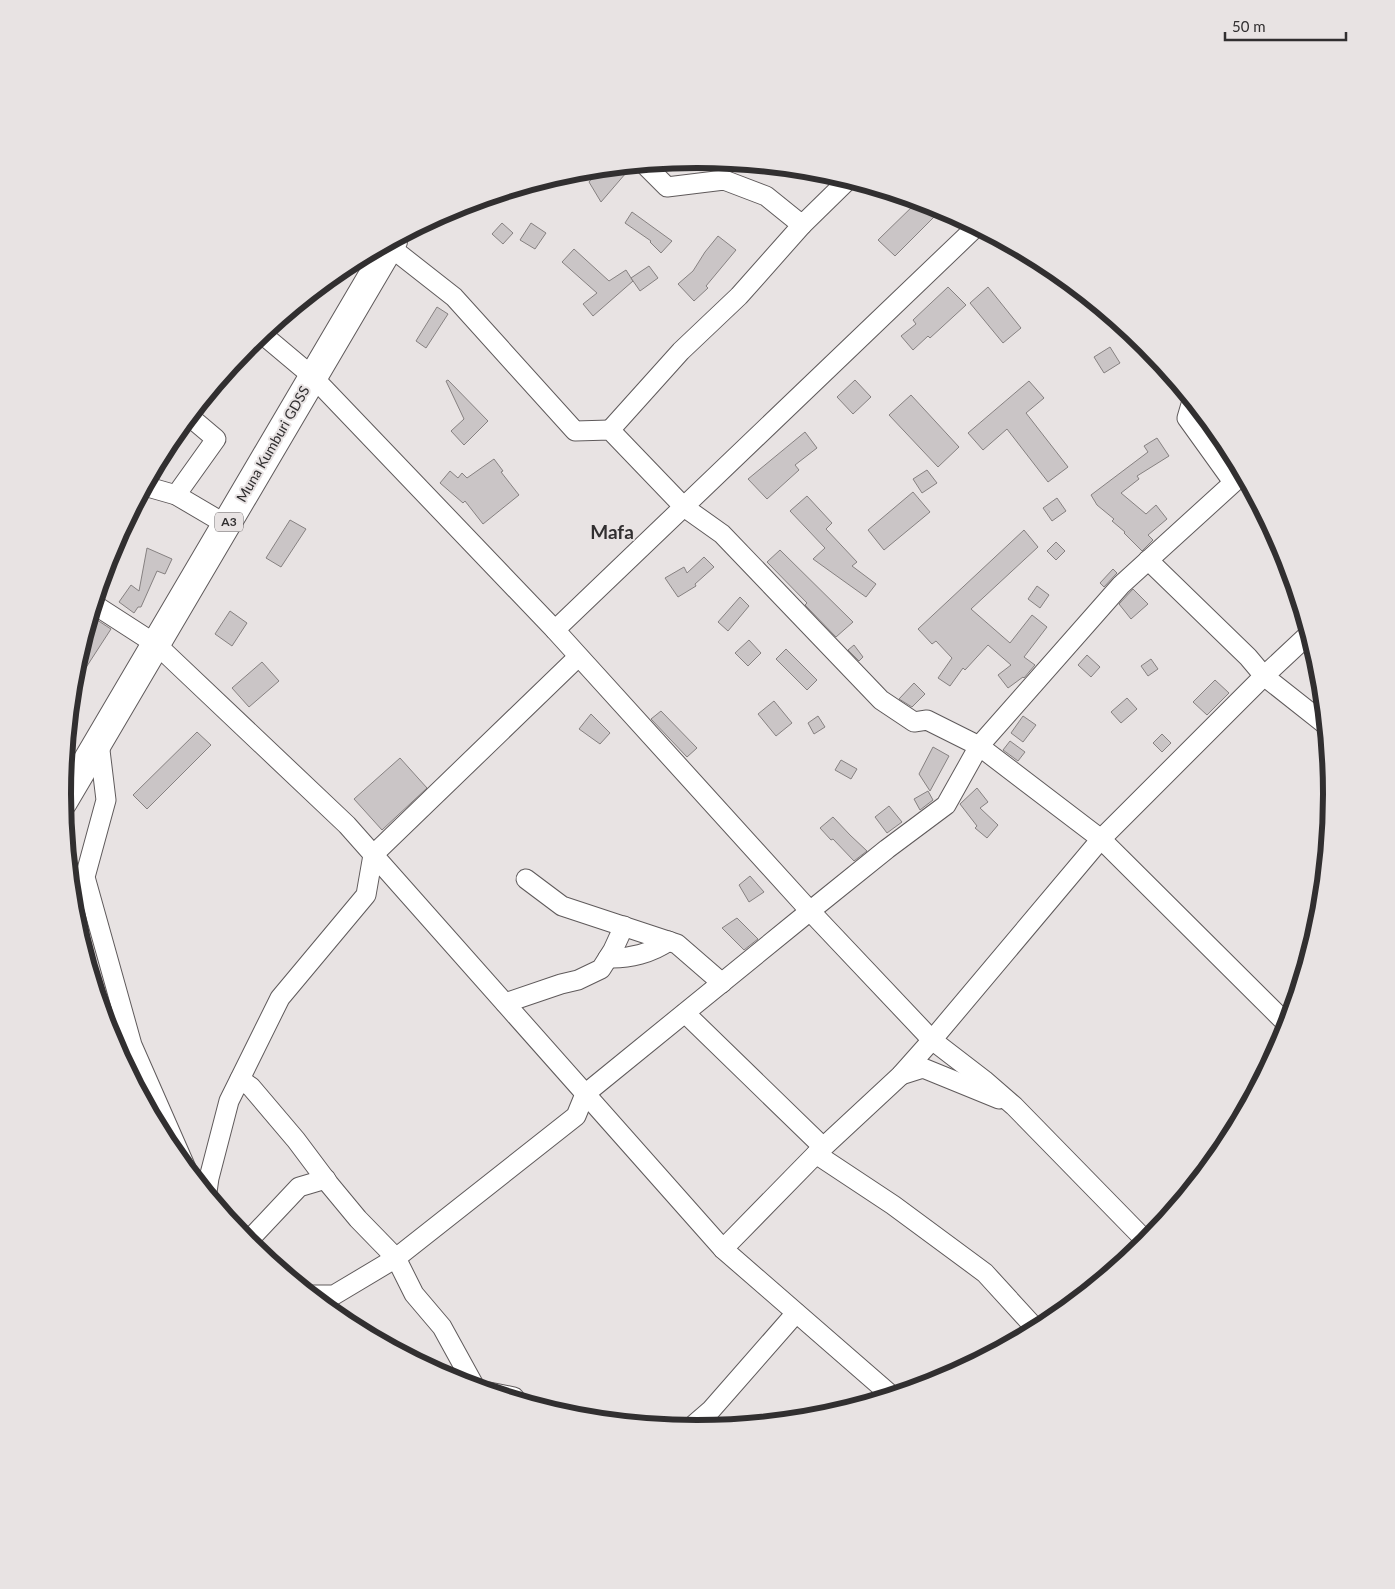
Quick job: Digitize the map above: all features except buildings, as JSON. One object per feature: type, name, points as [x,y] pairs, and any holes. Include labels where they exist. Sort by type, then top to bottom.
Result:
[{"type":"highway","name":"Muna Kumburi GDSS","points":[[71,788],[387,250]]},
{"type":"street","points":[[651,171],[667,187],[724,180],[733,183],[766,196],[802,225]]},
{"type":"street","points":[[394,247],[454,297],[575,431],[610,430],[681,351],[739,296],[802,225],[842,186]]},
{"type":"street","points":[[555,630],[971,232]]},
{"type":"street","points":[[268,339],[312,376],[555,630],[810,911],[932,1040],[1014,1106],[1141,1236]]},
{"type":"street","points":[[322,1295],[334,1295],[396,1258],[576,1116],[585,1094],[887,849],[946,805],[979,746],[1121,585],[1238,478],[1187,418],[1190,408]]},
{"type":"street","points":[[176,495],[216,439],[195,421]]},
{"type":"street","points":[[610,430],[684,507],[722,534],[880,700],[914,722],[927,720],[979,746],[1101,838],[1282,1019]]},
{"type":"street","points":[[151,489],[176,495],[227,525]]},
{"type":"street","points":[[1148,560],[1248,657],[1264,676],[1319,719]]},
{"type":"street","points":[[100,608],[157,644],[347,825],[723,1249],[887,1391]]},
{"type":"street","points":[[723,1249],[819,1150],[900,1076],[1101,838],[1304,639]]},
{"type":"street","points":[[208,1184],[229,1101],[280,998],[366,895],[373,855],[578,657]]},
{"type":"street","points":[[99,742],[106,800],[85,877],[132,1045],[169,1130]]},
{"type":"street","points":[[526,879],[562,906],[677,944],[722,983]]},
{"type":"street","points":[[504,1003],[578,980],[602,969],[624,926]]},
{"type":"street","points":[[608,958],[623,958],[658,949],[669,941]]},
{"type":"street","points":[[684,1013],[819,1150],[985,1273],[1031,1324]]},
{"type":"street","points":[[900,1076],[923,1068],[1014,1106]]},
{"type":"street","points":[[240,1079],[251,1087],[296,1140],[358,1219],[396,1258],[414,1294],[442,1327],[470,1378]]},
{"type":"street","points":[[253,1235],[299,1187],[326,1179]]},
{"type":"street","points":[[698,1421],[711,1410],[796,1312]]},
{"type":"district","name":"Mafa","points":[[612,532]]}]
